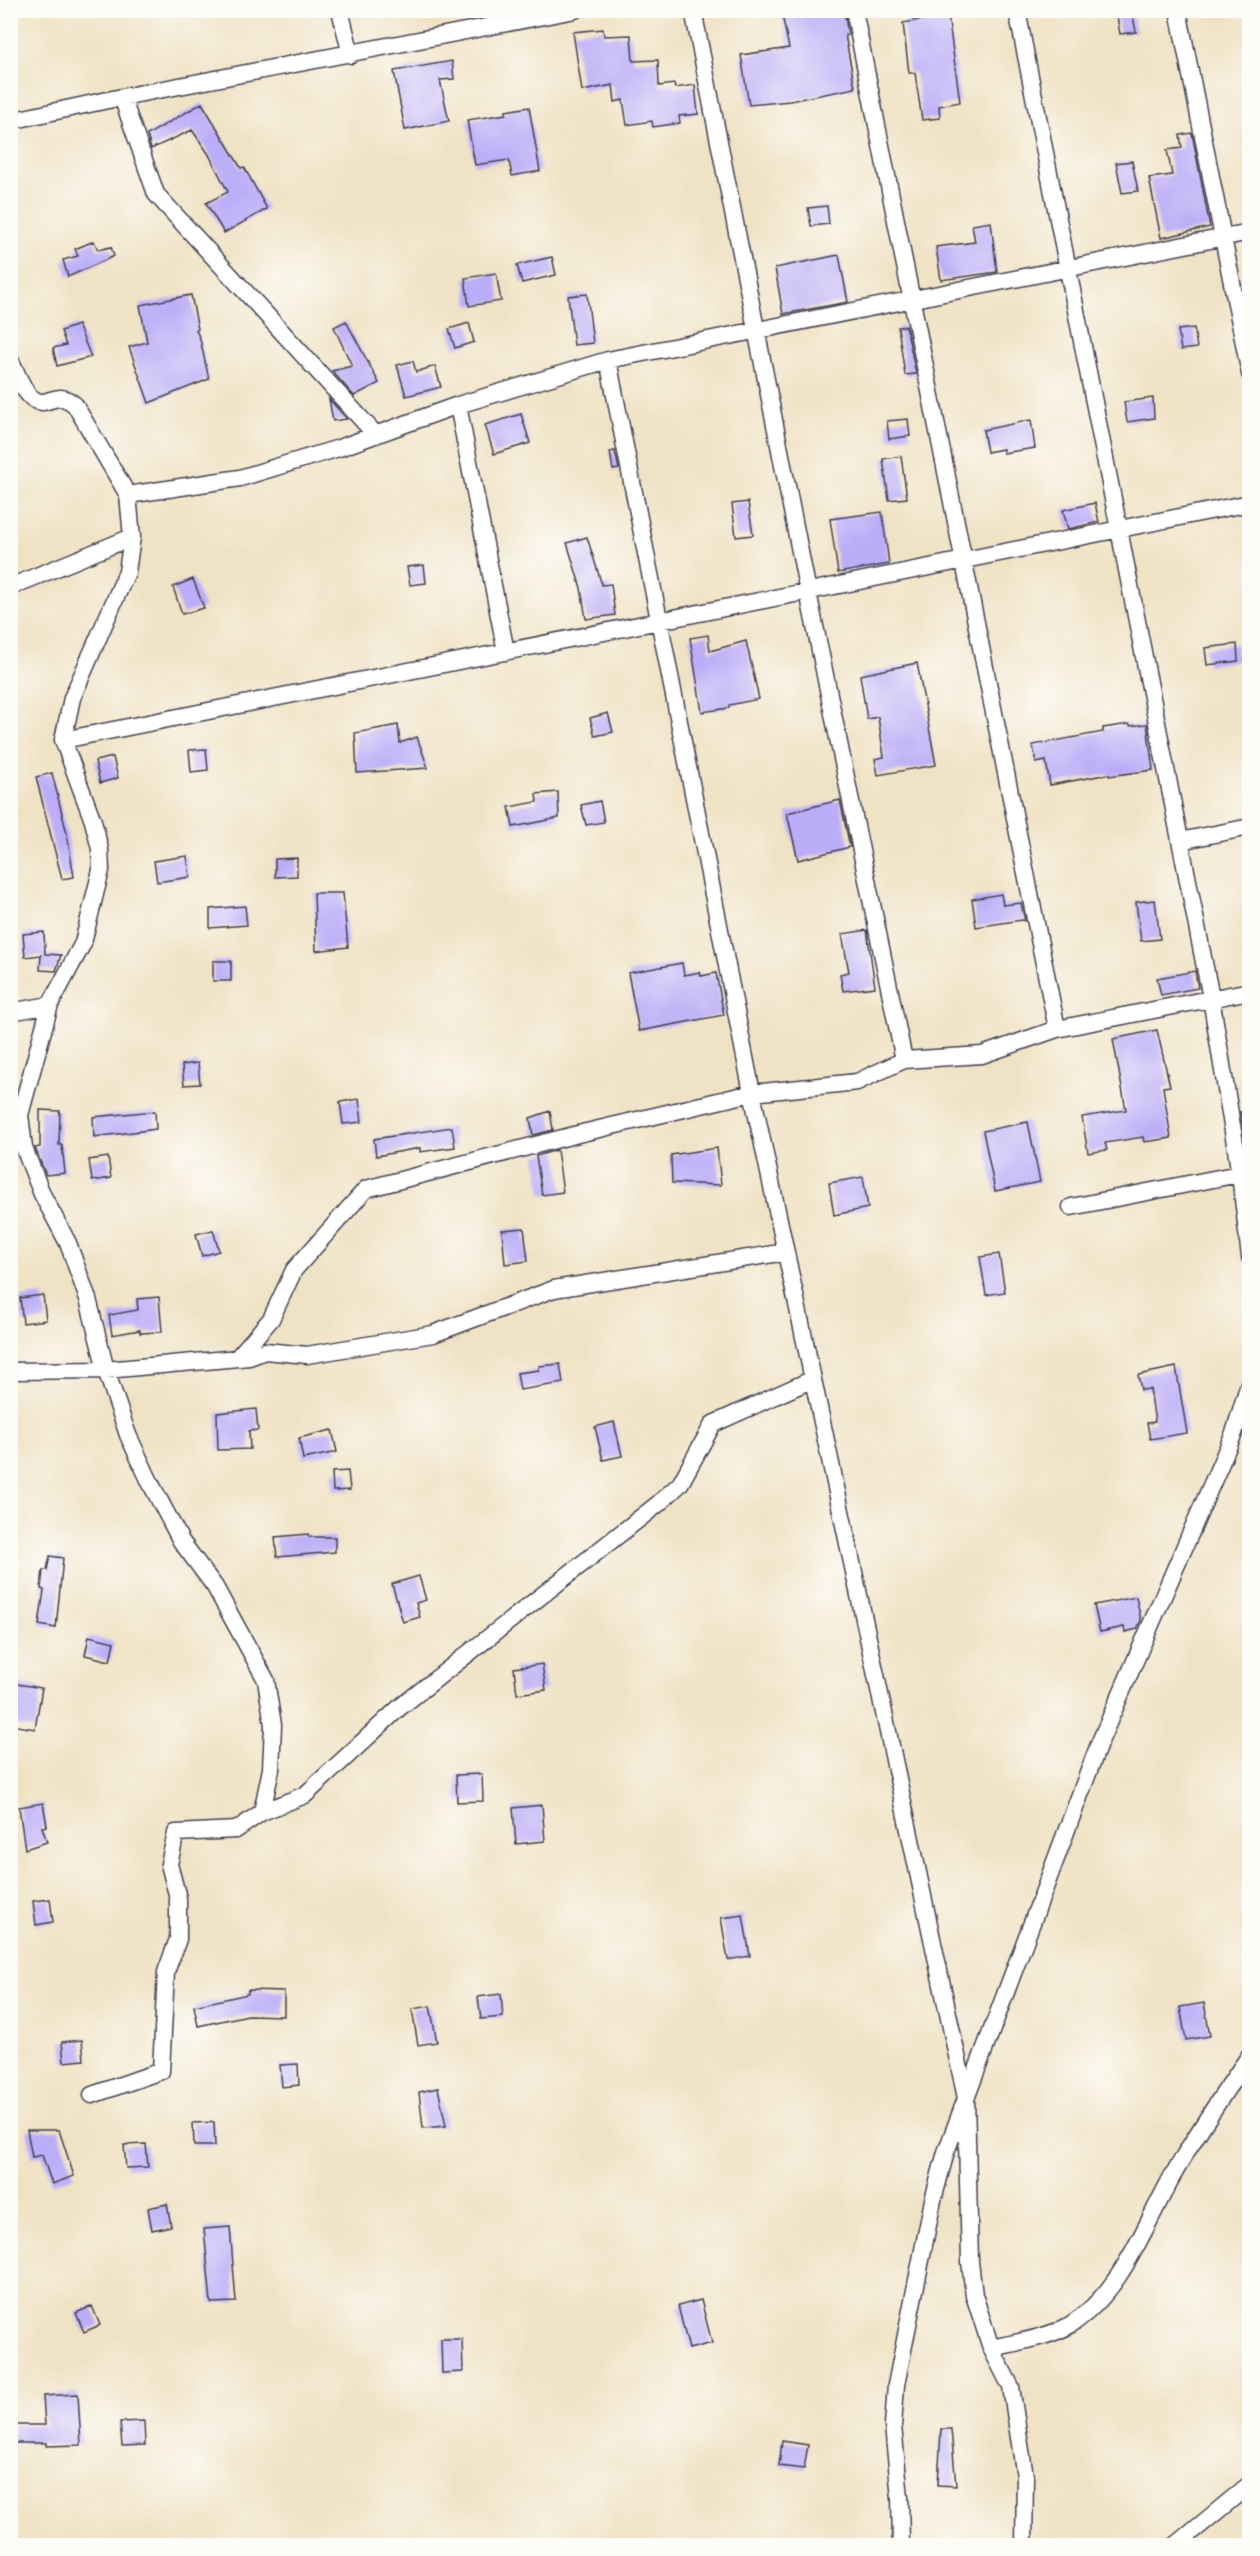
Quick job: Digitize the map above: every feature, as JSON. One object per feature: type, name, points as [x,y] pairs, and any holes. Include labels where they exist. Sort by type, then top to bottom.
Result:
[{"type":"street","points":[[340,10],[351,55]]},
{"type":"street","points":[[10,121],[575,10]]},
{"type":"street","points":[[693,10],[808,592],[904,1060]]},
{"type":"street","points":[[854,10],[1057,1029]]},
{"type":"street","points":[[1017,10],[1245,1173],[1250,1257]]},
{"type":"street","points":[[1178,10],[1250,374]]},
{"type":"street","points":[[122,98],[156,194],[376,435]]},
{"type":"street","points":[[128,495],[240,478],[376,435],[458,405],[608,360],[1250,232]]},
{"type":"street","points":[[10,359],[29,395],[35,400],[41,402],[60,396],[67,398],[75,405],[128,495],[132,537],[128,572],[72,698],[63,740],[93,821],[100,849],[101,870],[82,943],[50,1005],[20,1115],[24,1148],[42,1194],[68,1243],[88,1299],[105,1370],[129,1435],[151,1484],[181,1541],[214,1587],[266,1680],[273,1725],[271,1769],[262,1812]]},
{"type":"street","points":[[608,360],[752,1093],[966,2098],[970,2262],[974,2295],[991,2348],[1011,2387],[1025,2476],[1024,2546]]},
{"type":"street","points":[[458,405],[506,652]]},
{"type":"street","points":[[63,740],[1250,504]]},
{"type":"street","points":[[10,587],[132,537]]},
{"type":"street","points":[[1180,841],[1250,828]]},
{"type":"street","points":[[237,1358],[271,1319],[294,1270],[366,1189],[578,1134],[752,1093],[857,1082],[904,1060],[982,1055],[1057,1029],[1250,991]]},
{"type":"street","points":[[10,1012],[50,1005]]},
{"type":"street","points":[[1071,1208],[1245,1173]]},
{"type":"street","points":[[10,1371],[105,1370],[237,1358],[265,1351],[307,1355],[433,1334],[554,1289],[786,1252]]},
{"type":"street","points":[[92,2096],[161,2071],[166,1972],[178,1939],[178,1898],[169,1864],[176,1833],[236,1830],[262,1812],[305,1795],[399,1708],[658,1504],[680,1484],[713,1424],[813,1379]]},
{"type":"street","points":[[901,2546],[900,2498],[893,2426],[896,2385],[933,2200],[946,2152],[1099,1744],[1234,1433],[1250,1380]]},
{"type":"street","points":[[991,2348],[1068,2326],[1086,2313],[1101,2297],[1133,2253],[1172,2176],[1212,2110],[1250,2055]]},
{"type":"street","points":[[1175,2546],[1250,2484]]},
{"type":"building","points":[[781,10],[844,10],[848,35],[845,35],[855,88],[790,101],[749,105],[741,55],[789,48]]},
{"type":"building","points":[[1116,10],[1132,10],[1136,32],[1120,34]]},
{"type":"building","points":[[948,15],[960,102],[939,106],[940,118],[922,120],[915,73],[909,73],[903,23]]},
{"type":"building","points":[[603,29],[604,36],[631,35],[633,61],[658,60],[659,86],[674,84],[675,88],[695,85],[698,114],[679,116],[680,123],[653,127],[652,121],[627,125],[623,100],[615,102],[613,85],[582,91],[573,32]]},
{"type":"building","points":[[452,61],[454,79],[440,80],[449,121],[405,130],[394,71]]},
{"type":"building","points":[[202,103],[241,168],[244,167],[267,209],[224,233],[206,203],[228,192],[208,153],[192,130],[151,149],[147,135]]},
{"type":"building","points":[[529,107],[540,171],[512,176],[509,160],[475,165],[467,120],[506,114],[506,111]]},
{"type":"building","points":[[1192,133],[1210,227],[1161,238],[1149,178],[1172,175],[1167,150],[1182,148],[1180,135]]},
{"type":"building","points":[[1132,161],[1138,191],[1122,193],[1116,163]]},
{"type":"building","points":[[827,206],[829,224],[811,226],[808,208]]},
{"type":"building","points":[[991,222],[997,272],[941,280],[936,247],[975,242],[972,225]]},
{"type":"building","points":[[94,241],[98,250],[111,247],[114,256],[68,277],[63,260],[78,256],[75,249]]},
{"type":"building","points":[[839,255],[848,302],[783,314],[775,268]]},
{"type":"building","points":[[552,257],[556,275],[522,283],[517,265]]},
{"type":"building","points":[[496,273],[501,301],[469,306],[465,278]]},
{"type":"building","points":[[587,294],[593,343],[574,345],[568,296]]},
{"type":"building","points":[[191,295],[198,329],[196,330],[209,379],[149,403],[129,347],[147,342],[140,305]]},
{"type":"building","points":[[346,321],[379,383],[354,396],[332,371],[352,366],[334,327]]},
{"type":"building","points":[[469,323],[474,342],[455,348],[449,329]]},
{"type":"building","points":[[78,325],[91,357],[57,366],[53,348],[66,345],[61,331]]},
{"type":"building","points":[[906,326],[916,374],[905,375],[898,327]]},
{"type":"building","points":[[1194,328],[1197,348],[1181,350],[1178,330]]},
{"type":"building","points":[[413,361],[416,372],[435,366],[441,387],[406,396],[397,365]]},
{"type":"building","points":[[1153,398],[1154,418],[1127,422],[1124,402]]},
{"type":"building","points":[[329,399],[347,419],[333,421]]},
{"type":"building","points":[[521,414],[530,443],[494,454],[485,425]]},
{"type":"building","points":[[908,419],[910,436],[889,439],[887,421]]},
{"type":"building","points":[[1031,420],[1035,448],[1003,453],[1003,449],[987,452],[983,430]]},
{"type":"building","points":[[615,451],[619,469],[613,470],[610,452]]},
{"type":"building","points":[[901,456],[907,498],[889,500],[883,459]]},
{"type":"building","points":[[748,502],[753,535],[736,537],[732,504]]},
{"type":"building","points":[[1095,503],[1099,522],[1068,529],[1063,510]]},
{"type":"building","points":[[882,512],[889,564],[838,573],[830,519]]},
{"type":"building","points":[[587,537],[602,585],[611,584],[615,615],[586,619],[581,588],[567,543]]},
{"type":"building","points":[[424,565],[426,583],[410,585],[407,567]]},
{"type":"building","points":[[193,579],[204,608],[182,614],[173,587]]},
{"type":"building","points":[[708,635],[710,651],[746,641],[759,699],[729,705],[729,708],[702,712],[690,638]]},
{"type":"building","points":[[1237,644],[1238,661],[1207,665],[1205,648]]},
{"type":"building","points":[[917,663],[936,765],[878,775],[875,759],[884,757],[878,717],[867,719],[860,675]]},
{"type":"building","points":[[608,713],[613,732],[595,736],[590,718]]},
{"type":"building","points":[[1129,724],[1130,726],[1147,724],[1153,770],[1109,776],[1109,774],[1050,785],[1046,761],[1036,763],[1033,745],[1103,732],[1103,728]]},
{"type":"building","points":[[398,725],[400,743],[417,737],[428,768],[357,773],[355,733]]},
{"type":"building","points":[[206,749],[208,770],[191,772],[189,750]]},
{"type":"building","points":[[113,757],[118,778],[100,783],[95,761]]},
{"type":"building","points":[[52,773],[67,834],[74,877],[62,879],[36,777]]},
{"type":"building","points":[[558,792],[559,818],[513,827],[509,807],[537,802],[536,794]]},
{"type":"building","points":[[840,800],[850,847],[798,860],[787,813]]},
{"type":"building","points":[[600,801],[604,822],[586,825],[581,805]]},
{"type":"building","points":[[187,856],[190,877],[157,882],[154,861]]},
{"type":"building","points":[[297,858],[297,876],[275,877],[275,859]]},
{"type":"building","points":[[314,893],[343,893],[348,947],[316,951]]},
{"type":"building","points":[[1001,894],[1003,905],[1021,903],[1025,921],[976,927],[972,899]]},
{"type":"building","points":[[1155,900],[1160,939],[1141,941],[1136,902]]},
{"type":"building","points":[[245,906],[247,925],[210,928],[210,909]]},
{"type":"building","points":[[867,930],[875,987],[843,991],[840,974],[849,972],[842,934]]},
{"type":"building","points":[[44,932],[45,954],[61,955],[56,971],[40,970],[41,955],[25,957],[23,934]]},
{"type":"building","points":[[213,961],[231,961],[231,981],[213,981]]},
{"type":"building","points":[[682,963],[684,975],[700,972],[701,976],[716,973],[724,1015],[639,1031],[628,973]]},
{"type":"building","points":[[1195,971],[1198,988],[1161,995],[1157,978]]},
{"type":"building","points":[[1157,1030],[1170,1086],[1163,1087],[1171,1138],[1144,1142],[1143,1137],[1105,1143],[1107,1150],[1088,1153],[1082,1117],[1126,1110],[1113,1039]]},
{"type":"building","points":[[198,1063],[200,1084],[184,1085],[182,1065]]},
{"type":"building","points":[[359,1099],[362,1122],[343,1124],[340,1102]]},
{"type":"building","points":[[40,1110],[60,1111],[59,1145],[62,1145],[65,1173],[46,1175],[35,1148],[40,1147]]},
{"type":"building","points":[[155,1111],[156,1129],[94,1137],[93,1117]]},
{"type":"building","points":[[550,1111],[553,1130],[533,1135],[530,1118]]},
{"type":"building","points":[[1248,1111],[1250,1139],[1245,1139],[1240,1112]]},
{"type":"building","points":[[1028,1122],[1040,1182],[995,1191],[983,1131]]},
{"type":"building","points":[[452,1127],[455,1147],[420,1152],[420,1148],[376,1156],[374,1139]]},
{"type":"building","points":[[717,1148],[721,1185],[672,1183],[671,1155]]},
{"type":"building","points":[[557,1150],[563,1192],[542,1195],[536,1156]]},
{"type":"building","points":[[108,1157],[111,1178],[92,1181],[89,1160]]},
{"type":"building","points":[[863,1177],[868,1208],[834,1215],[829,1183]]},
{"type":"building","points":[[524,1228],[528,1261],[505,1264],[502,1230]]},
{"type":"building","points":[[213,1230],[219,1251],[202,1256],[196,1234]]},
{"type":"building","points":[[999,1254],[1005,1292],[986,1295],[980,1257]]},
{"type":"building","points":[[43,1295],[46,1320],[23,1323],[20,1298]]},
{"type":"building","points":[[159,1297],[162,1332],[140,1333],[140,1330],[112,1335],[109,1315],[138,1310],[137,1299]]},
{"type":"building","points":[[560,1364],[563,1383],[520,1390],[517,1373],[539,1370],[539,1366]]},
{"type":"building","points":[[1176,1367],[1187,1433],[1150,1439],[1147,1423],[1155,1422],[1150,1389],[1141,1390],[1138,1375]]},
{"type":"building","points":[[256,1409],[258,1430],[249,1431],[250,1449],[218,1450],[217,1413]]},
{"type":"building","points":[[614,1422],[622,1456],[603,1460],[595,1427]]},
{"type":"building","points":[[332,1430],[337,1452],[303,1459],[299,1438]]},
{"type":"building","points":[[348,1471],[350,1490],[333,1491],[332,1472]]},
{"type":"building","points":[[308,1534],[309,1537],[335,1537],[335,1552],[277,1557],[275,1537]]},
{"type":"building","points":[[50,1556],[63,1558],[56,1628],[39,1625],[44,1590],[41,1589],[43,1570],[47,1570]]},
{"type":"building","points":[[419,1576],[426,1600],[416,1603],[420,1617],[403,1622],[392,1584]]},
{"type":"building","points":[[1136,1597],[1141,1620],[1137,1629],[1125,1632],[1124,1627],[1100,1632],[1094,1605]]},
{"type":"building","points":[[89,1636],[114,1642],[110,1661],[85,1655]]},
{"type":"building","points":[[542,1664],[546,1690],[517,1694],[514,1668]]},
{"type":"building","points":[[17,1684],[42,1688],[35,1729],[10,1725]]},
{"type":"building","points":[[482,1774],[483,1801],[457,1802],[456,1775]]},
{"type":"building","points":[[43,1803],[47,1826],[42,1827],[47,1842],[25,1849],[19,1807]]},
{"type":"building","points":[[542,1805],[545,1841],[516,1844],[513,1808]]},
{"type":"building","points":[[50,1899],[53,1922],[36,1925],[33,1901]]},
{"type":"building","points":[[743,1915],[750,1956],[728,1960],[721,1918]]},
{"type":"building","points":[[248,1990],[284,1991],[284,2016],[248,2015],[198,2026],[194,2006],[248,1994]]},
{"type":"building","points":[[501,1994],[503,2017],[481,2019],[478,1997]]},
{"type":"building","points":[[1204,2003],[1210,2036],[1186,2040],[1180,2007]]},
{"type":"building","points":[[430,2006],[437,2042],[418,2045],[412,2009]]},
{"type":"building","points":[[82,2040],[84,2060],[64,2062],[62,2042]]},
{"type":"building","points":[[298,2064],[299,2085],[282,2087],[280,2065]]},
{"type":"building","points":[[438,2088],[446,2126],[423,2128],[419,2092]]},
{"type":"building","points":[[214,2122],[215,2146],[194,2146],[193,2123]]},
{"type":"building","points":[[27,2130],[59,2130],[74,2176],[52,2184],[42,2155],[32,2157]]},
{"type":"building","points":[[146,2144],[148,2167],[126,2168],[124,2145]]},
{"type":"building","points":[[167,2204],[171,2226],[152,2230],[148,2208]]},
{"type":"building","points":[[230,2227],[236,2302],[211,2303],[204,2229]]},
{"type":"building","points":[[701,2300],[712,2343],[689,2349],[678,2306]]},
{"type":"building","points":[[92,2306],[100,2325],[84,2332],[76,2313]]},
{"type":"building","points":[[441,2339],[462,2339],[463,2372],[442,2373]]},
{"type":"building","points":[[78,2394],[81,2445],[46,2446],[46,2443],[10,2443],[10,2425],[45,2425],[43,2396]]},
{"type":"building","points":[[144,2421],[145,2445],[122,2446],[120,2422]]},
{"type":"building","points":[[941,2429],[951,2429],[956,2486],[938,2485]]},
{"type":"building","points":[[782,2441],[808,2445],[804,2469],[779,2466]]}]
